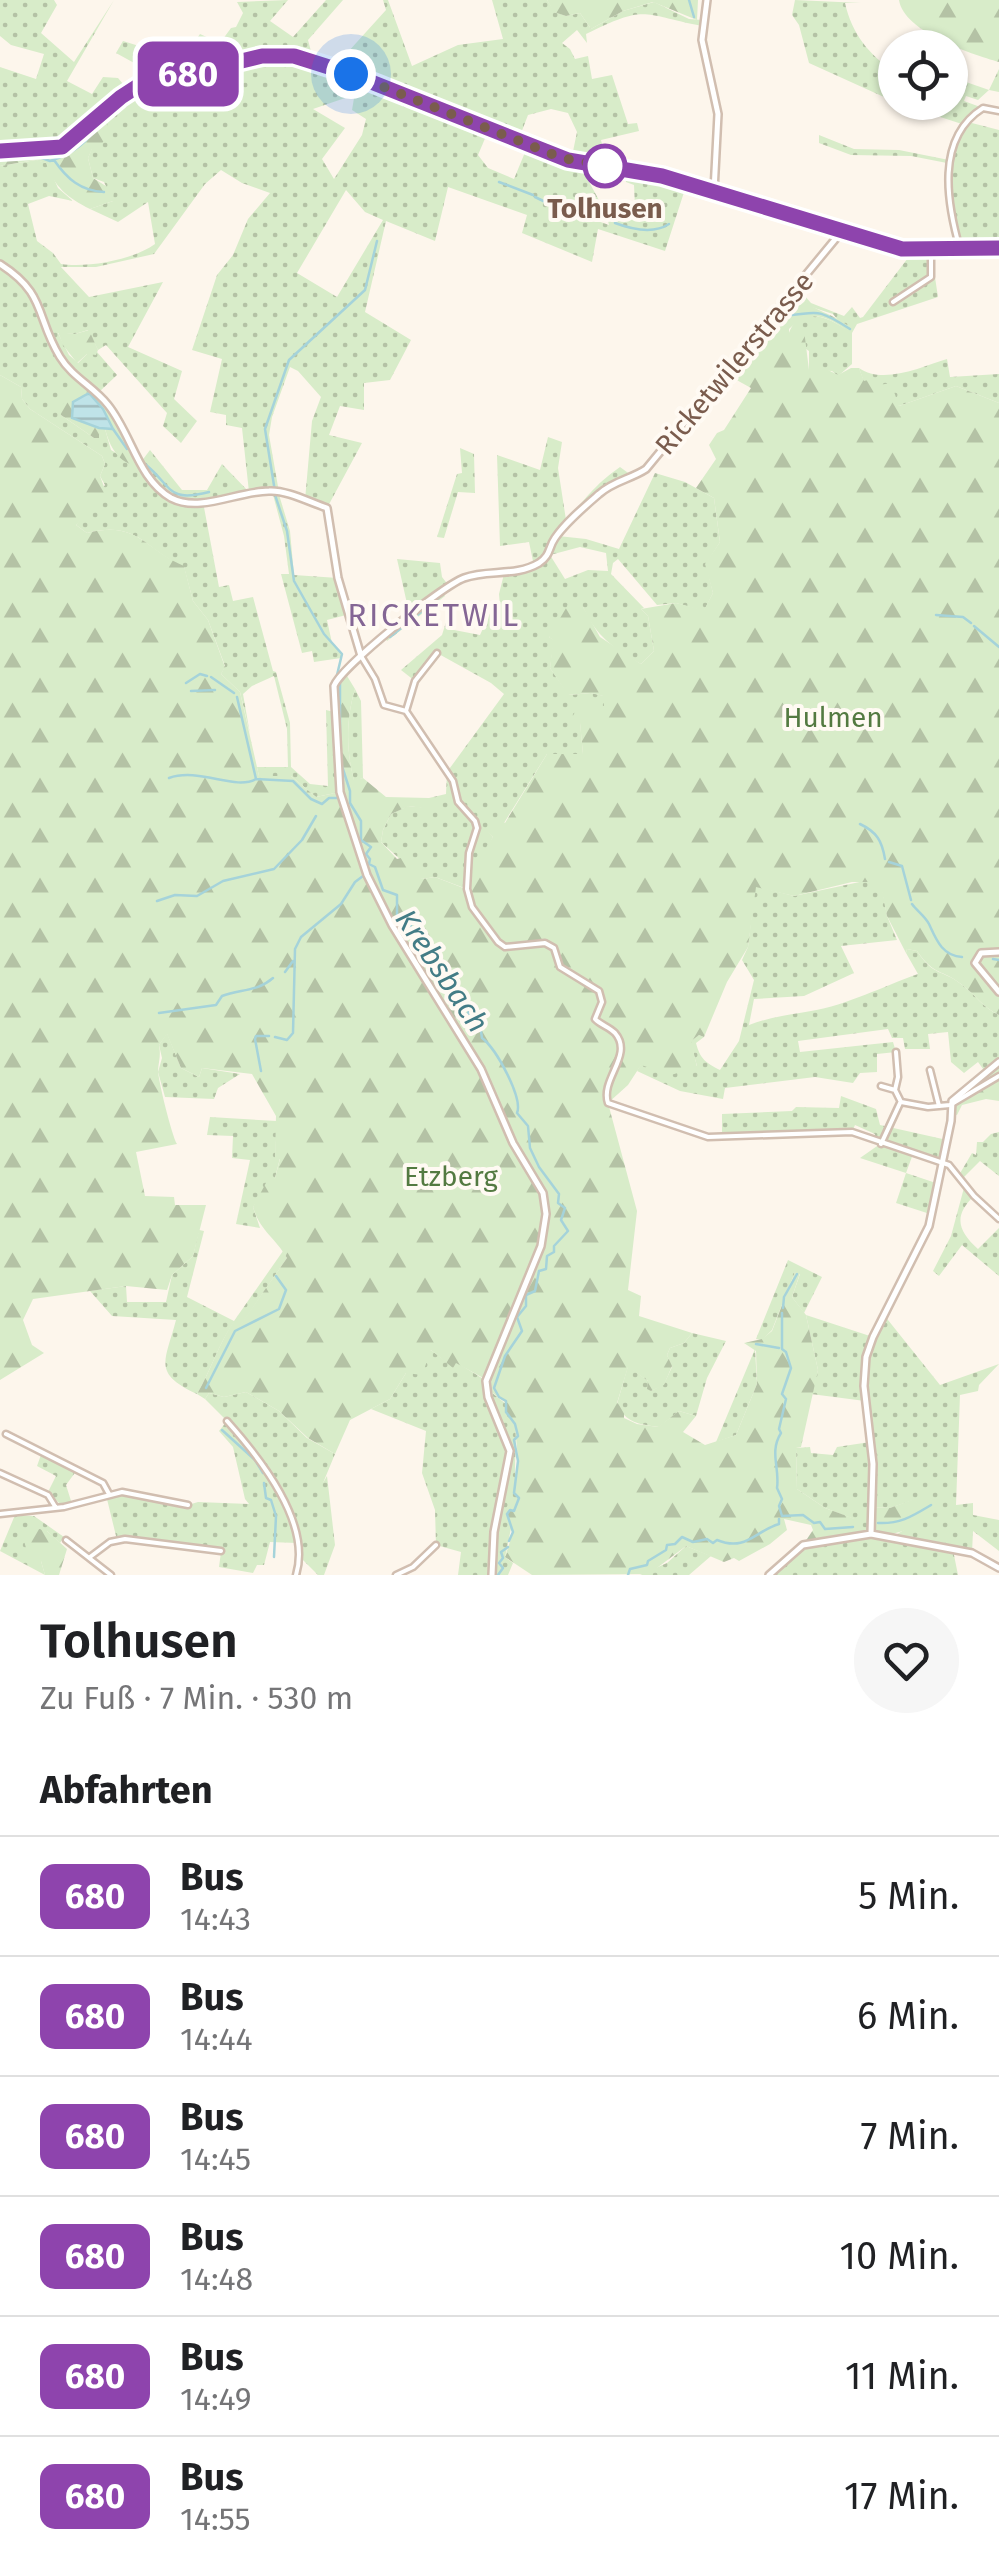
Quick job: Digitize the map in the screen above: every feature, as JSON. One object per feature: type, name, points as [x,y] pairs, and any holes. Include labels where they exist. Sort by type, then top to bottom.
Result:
[{"type":"street","points":[[708,0],[702,40],[718,114],[714,191]]},
{"type":"street","points":[[0,151],[62,147],[138,86],[276,54],[318,62],[564,159],[642,172],[714,191],[902,249],[999,248]]},
{"type":"street","points":[[960,249],[950,208],[948,163],[972,116],[983,108],[999,110]]},
{"type":"street","name":"Ricketwilerstrasse","points":[[492,1575],[494,1532],[510,1451],[488,1397],[486,1382],[540,1246],[546,1214],[542,1193],[513,1142],[481,1070],[401,940],[367,875],[338,774],[334,702],[338,678],[458,581],[521,570],[550,554],[557,535],[602,490],[642,472],[659,454],[842,231]]},
{"type":"street","points":[[894,302],[932,278],[931,251]]},
{"type":"street","points":[[0,264],[18,275],[34,294],[58,356],[110,408],[150,480],[173,499],[187,502],[276,491],[327,508],[338,578],[361,656],[384,705],[406,711],[453,781],[458,802],[475,821],[467,890],[472,906],[498,942],[512,948],[546,943],[557,954],[560,967],[600,991],[595,1019],[612,1030],[620,1045],[620,1055],[606,1089],[608,1103],[708,1137],[842,1131],[859,1134],[949,1164],[974,1196],[999,1219]]},
{"type":"street","points":[[406,711],[416,681],[437,653]]},
{"type":"street","points":[[999,952],[981,953],[976,963],[999,992]]},
{"type":"street","points":[[896,1052],[895,1090],[901,1102]]},
{"type":"street","points":[[871,1534],[866,1357],[929,1226],[951,1121],[950,1105],[999,1062]]},
{"type":"street","points":[[930,1070],[939,1106]]},
{"type":"street","points":[[901,1102],[950,1105],[999,1076]]},
{"type":"street","points":[[881,1086],[895,1090]]},
{"type":"street","points":[[880,1144],[901,1102]]},
{"type":"street","points":[[228,1421],[254,1452],[289,1512],[301,1558],[296,1575]]},
{"type":"street","points":[[6,1434],[103,1483],[109,1494]]},
{"type":"street","points":[[0,1473],[48,1494],[56,1508]]},
{"type":"street","points":[[0,1514],[56,1508],[109,1494],[142,1493],[188,1505]]},
{"type":"street","points":[[768,1575],[803,1545],[871,1534],[979,1555],[999,1568]]},
{"type":"street","points":[[66,1540],[111,1575]]},
{"type":"street","points":[[90,1557],[117,1540],[220,1551]]},
{"type":"street","points":[[396,1575],[413,1567],[436,1545]]},
{"type":"green space","points":[[0,0],[54,0],[57,5],[41,33],[74,62],[114,0],[67,81],[92,94],[103,77],[118,78],[129,91],[153,82],[147,63],[136,64],[116,53],[123,41],[187,61],[200,34],[220,43],[236,27],[243,13],[237,2],[288,0],[270,21],[293,37],[326,0],[343,0],[308,40],[312,55],[337,64],[386,10],[383,0],[388,0],[412,66],[458,45],[503,39],[492,0],[547,0],[555,12],[566,16],[580,13],[591,29],[623,11],[654,2],[689,19],[702,20],[702,26],[654,15],[633,15],[586,34],[587,43],[577,30],[562,43],[575,59],[588,56],[592,79],[612,75],[628,124],[637,123],[639,131],[601,140],[607,166],[586,164],[588,180],[600,202],[583,199],[581,215],[609,225],[605,209],[635,207],[634,185],[626,182],[624,169],[687,183],[665,251],[598,229],[592,262],[522,233],[527,215],[448,187],[435,241],[386,221],[365,312],[411,340],[390,380],[364,383],[364,410],[340,406],[329,435],[362,443],[327,508],[305,500],[312,421],[321,397],[290,367],[269,435],[280,498],[290,531],[294,575],[338,578],[350,614],[327,620],[332,643],[341,658],[314,662],[312,651],[302,653],[281,574],[289,574],[272,491],[203,502],[219,587],[229,585],[233,601],[253,597],[290,723],[291,767],[310,784],[328,786],[326,710],[334,712],[340,792],[316,797],[291,776],[259,776],[257,767],[288,767],[287,729],[274,676],[243,694],[250,734],[240,692],[221,674],[225,666],[208,620],[193,601],[184,567],[130,533],[87,533],[76,525],[105,485],[100,476],[105,464],[102,456],[30,409],[22,399],[21,387],[0,375],[0,166],[36,160],[47,163],[58,188],[73,201],[49,196],[28,204],[37,241],[61,264],[110,262],[155,244],[148,202],[118,222],[90,209],[113,201],[104,182],[93,178],[88,158],[92,148],[60,141],[47,149],[0,151],[0,67],[36,79],[44,54],[11,45],[0,36]],"holes":[[[351,96],[352,110],[366,119],[362,135],[334,179],[322,159],[345,128],[313,109]],[[551,109],[568,113],[577,132],[571,161],[528,145],[514,179],[488,168],[478,155],[489,129],[518,141],[528,115]],[[221,170],[270,193],[248,219],[233,255],[217,275],[192,350],[222,359],[210,412],[226,415],[226,425],[242,428],[249,492],[222,464],[207,490],[182,490],[150,450],[138,466],[111,450],[105,429],[99,428],[99,437],[94,438],[61,415],[81,380],[98,393],[117,375],[97,352],[87,354],[78,363],[69,355],[58,333],[88,330],[98,350],[106,345],[167,413],[163,426],[181,443],[197,421],[174,399],[182,371],[128,347],[163,282],[89,297],[61,267],[96,267],[154,254],[205,184]],[[346,190],[365,212],[383,220],[337,297],[297,273]]]},
{"type":"green space","points":[[547,0],[698,0],[697,20],[653,2],[623,11],[591,29],[580,13],[566,16],[554,12]]},
{"type":"green space","points":[[795,0],[861,3],[845,3],[863,43],[878,59],[878,94],[809,63],[799,25],[792,15]]},
{"type":"green space","points":[[899,0],[999,0],[999,62],[968,51],[968,30],[923,30],[904,12]]},
{"type":"green space","points":[[999,69],[999,92],[989,90]]},
{"type":"green space","points":[[968,83],[989,90],[978,100],[968,97]]},
{"type":"green space","points":[[968,102],[983,108],[968,122],[999,130],[999,247],[960,249],[950,209],[947,163],[911,156],[851,155],[819,143],[819,135],[854,149],[899,150],[949,160],[965,125],[950,120],[968,120]]},
{"type":"green space","points":[[110,106],[114,108],[105,121],[111,131],[88,158],[93,178],[114,191],[113,201],[90,209],[82,205],[58,185],[46,163],[35,160],[0,166],[0,151],[47,149],[48,142],[60,141],[62,135],[88,119],[92,123]]},
{"type":"green space","points":[[914,250],[931,251],[938,297],[857,324],[852,333],[852,364],[838,376],[832,371],[809,370],[809,351],[788,337],[797,321],[820,317],[845,329],[833,314],[805,305],[794,291],[797,287],[811,303],[844,316],[852,307],[860,318]]},
{"type":"green space","name":"Etzberg","points":[[794,291],[807,303],[850,327],[845,329],[816,316],[789,329],[789,336],[799,328],[804,330],[809,370],[824,368],[838,375],[859,368],[864,381],[891,383],[899,406],[956,386],[999,403],[999,1015],[954,979],[928,965],[917,951],[907,949],[906,953],[887,916],[880,882],[852,882],[794,896],[756,887],[748,947],[727,982],[704,1037],[699,1035],[691,1041],[697,1067],[671,1075],[641,1065],[628,1085],[608,1103],[637,1211],[628,1290],[641,1296],[639,1316],[692,1333],[684,1343],[670,1348],[667,1355],[672,1366],[664,1385],[647,1389],[648,1381],[628,1367],[617,1403],[624,1408],[624,1418],[637,1424],[658,1427],[679,1411],[696,1416],[683,1432],[705,1445],[736,1435],[757,1384],[756,1351],[744,1343],[762,1339],[772,1331],[795,1272],[800,1273],[792,1297],[806,1315],[818,1370],[801,1447],[796,1448],[797,1489],[825,1508],[855,1519],[855,1537],[803,1545],[813,1530],[811,1525],[784,1519],[787,1530],[739,1561],[734,1558],[724,1562],[686,1546],[649,1574],[532,1575],[505,1557],[513,1532],[507,1514],[514,1511],[519,1498],[514,1493],[518,1461],[515,1424],[507,1416],[506,1403],[486,1388],[485,1379],[456,1363],[453,1368],[431,1350],[422,1375],[406,1373],[390,1399],[350,1420],[335,1454],[308,1438],[279,1411],[246,1392],[224,1397],[209,1393],[205,1399],[197,1394],[234,1321],[241,1324],[287,1258],[253,1207],[267,1181],[275,1178],[280,1159],[275,1158],[276,1116],[252,1074],[202,1068],[199,1077],[181,1068],[167,1034],[159,1045],[158,1070],[177,1144],[136,1152],[145,1196],[174,1197],[175,1205],[206,1205],[193,1256],[172,1275],[167,1290],[126,1286],[33,1299],[23,1320],[32,1345],[44,1353],[0,1380],[0,375],[21,387],[22,399],[30,409],[102,456],[105,464],[100,476],[106,492],[76,525],[87,533],[130,533],[184,566],[193,601],[208,620],[225,667],[221,674],[240,692],[259,776],[291,776],[316,797],[340,792],[334,686],[344,671],[355,689],[348,734],[354,780],[363,778],[386,797],[429,798],[429,809],[409,806],[391,814],[381,842],[397,859],[412,855],[422,879],[435,877],[466,889],[469,873],[493,837],[486,831],[497,817],[505,823],[547,754],[583,754],[580,723],[569,723],[581,701],[604,706],[603,696],[568,695],[550,668],[553,640],[549,637],[572,598],[583,607],[600,637],[641,664],[654,651],[648,616],[641,609],[676,603],[704,610],[713,593],[705,564],[720,542],[714,498],[696,488],[716,459],[709,445],[724,430],[751,388],[733,378],[740,369],[748,368],[749,361],[774,334],[766,327]]},
{"type":"green space","points":[[89,330],[98,350],[96,355],[87,354],[77,363],[58,332],[75,334]]},
{"type":"green space","points":[[947,359],[950,377],[999,374],[999,403],[956,386],[899,406],[878,385],[864,382],[859,368],[891,375]]},
{"type":"green space","points":[[80,380],[127,431],[138,466],[116,453],[105,429],[110,430],[108,418],[89,393],[73,402],[72,418],[99,428],[99,438],[61,415],[59,409]]},
{"type":"green space","points":[[548,437],[562,442],[558,468],[566,520],[620,467],[631,475],[602,490],[558,536],[619,549],[655,473],[685,482],[714,498],[720,542],[706,564],[713,593],[704,611],[676,603],[657,605],[618,559],[613,563],[611,574],[648,616],[654,651],[641,664],[632,659],[600,634],[583,607],[549,637],[554,640],[550,668],[569,695],[604,696],[604,707],[570,723],[580,722],[583,754],[547,754],[504,823],[487,831],[493,837],[467,889],[435,877],[422,879],[381,842],[383,830],[391,814],[408,806],[429,808],[429,798],[446,794],[447,772],[504,694],[437,653],[415,681],[401,670],[442,635],[451,606],[454,609],[449,629],[480,635],[491,611],[500,606],[504,574],[534,566],[529,542],[500,546],[497,455],[540,470]],"holes":[[[580,547],[606,553],[608,571],[588,570],[565,579],[550,555]]]},
{"type":"green space","points":[[460,448],[474,454],[475,493],[458,492],[444,538],[437,537],[457,474],[462,473]]},
{"type":"green space","points":[[397,559],[440,563],[442,577],[449,586],[442,591],[445,596],[387,641],[385,637],[410,617]]},
{"type":"green space","points":[[355,689],[361,701],[363,778],[354,781],[348,735]]},
{"type":"green space","points":[[869,880],[881,882],[887,916],[897,940],[841,946],[854,973],[804,996],[754,999],[749,1025],[838,1004],[918,974],[906,953],[907,949],[917,951],[933,969],[954,979],[999,1015],[999,1062],[986,1073],[978,1062],[964,1073],[951,1062],[948,1032],[928,1034],[930,1049],[905,1049],[903,1038],[892,1038],[888,1029],[798,1041],[800,1052],[893,1042],[896,1052],[877,1054],[877,1072],[860,1073],[853,1083],[815,1077],[725,1088],[723,1099],[680,1091],[637,1071],[641,1064],[697,1066],[690,1041],[699,1035],[704,1037],[696,1043],[702,1057],[720,1070],[739,1041],[754,980],[742,960],[748,947],[755,886],[794,896]]},
{"type":"green space","points":[[167,1033],[181,1068],[199,1077],[202,1068],[240,1074],[218,1088],[214,1099],[165,1097],[158,1072],[162,1058],[159,1045]]},
{"type":"green space","points":[[999,1062],[999,1101],[986,1099],[962,1105],[957,1115],[951,1114],[952,1101]]},
{"type":"green space","points":[[841,1096],[876,1109],[880,1125],[947,1140],[943,1162],[913,1154],[906,1173],[860,1158],[880,1144],[873,1140],[875,1134],[855,1125],[852,1132],[722,1139],[722,1114],[792,1111],[796,1107],[839,1108]]},
{"type":"green space","points":[[210,1117],[277,1121],[275,1157],[280,1158],[275,1178],[253,1207],[260,1228],[236,1224],[250,1160],[232,1158],[233,1136],[207,1135]]},
{"type":"green space","points":[[999,1132],[999,1176],[980,1161],[962,1179],[959,1175],[972,1153],[976,1155],[977,1142]]},
{"type":"green space","points":[[906,1173],[939,1184],[934,1211],[914,1250],[930,1214],[896,1203]]},
{"type":"green space","points":[[965,1184],[974,1196],[963,1210],[962,1230],[978,1249],[999,1228],[999,1276],[962,1245],[939,1276],[933,1271],[951,1236]]},
{"type":"green space","points":[[199,1230],[204,1231],[187,1297],[234,1321],[283,1251],[287,1258],[241,1325],[234,1322],[197,1394],[173,1379],[166,1365],[176,1320],[112,1316],[90,1291],[126,1286],[127,1302],[166,1302],[172,1275],[193,1256]]},
{"type":"green space","points":[[788,1260],[822,1277],[804,1313],[792,1297],[800,1274],[795,1272],[772,1330],[762,1340],[756,1339]]},
{"type":"green space","points":[[806,1315],[873,1337],[884,1315],[940,1385],[999,1364],[978,1391],[960,1395],[956,1505],[973,1503],[973,1515],[999,1520],[999,1551],[973,1531],[972,1553],[953,1550],[958,1575],[769,1575],[791,1553],[854,1519],[825,1508],[797,1489],[796,1448],[810,1447],[811,1453],[833,1455],[837,1447],[870,1442],[865,1401],[811,1394],[818,1370]],"holes":[[[928,1495],[904,1530],[892,1537],[872,1507],[890,1508]]]},
{"type":"green space","points":[[692,1333],[726,1341],[707,1378],[696,1416],[679,1411],[659,1427],[629,1419],[617,1404],[628,1366],[648,1381],[651,1391],[664,1384],[672,1367],[667,1355],[670,1348],[684,1343]]},
{"type":"green space","points":[[755,1349],[757,1384],[736,1435],[716,1442]]},
{"type":"green space","points":[[431,1350],[453,1367],[456,1362],[485,1380],[486,1388],[506,1404],[507,1415],[515,1424],[515,1482],[519,1498],[505,1557],[513,1563],[508,1575],[458,1575],[461,1552],[436,1545],[435,1510],[422,1473],[426,1431],[371,1409],[390,1399],[406,1373]]},
{"type":"green space","points":[[246,1392],[279,1411],[307,1438],[335,1454],[323,1483],[327,1476],[335,1545],[324,1575],[318,1575],[301,1558],[297,1543],[270,1542],[264,1565],[257,1565],[253,1573],[219,1567],[221,1552],[117,1540],[106,1495],[142,1493],[188,1505],[249,1504],[233,1447],[219,1431],[227,1421],[205,1399],[209,1393],[224,1397]]},
{"type":"green space","points":[[42,1452],[77,1470],[66,1485],[72,1504],[62,1506],[48,1492],[56,1476],[37,1466]]},
{"type":"green space","points":[[928,1494],[939,1509],[923,1521],[899,1532],[871,1534],[872,1507],[890,1508]]},
{"type":"green space","points":[[15,1515],[34,1516],[64,1537],[60,1543],[47,1531],[41,1561],[45,1575],[0,1551]]},
{"type":"green space","points":[[28,1526],[47,1531],[67,1549],[59,1575],[45,1575],[41,1561],[28,1555],[22,1534]]},
{"type":"green space","points":[[686,1546],[711,1556],[689,1575],[640,1575],[667,1563]]},
{"type":"water","points":[[89,393],[113,429],[72,418],[73,402]]},
{"type":"waterway","points":[[689,0],[694,17]]},
{"type":"waterway","points":[[0,159],[58,158],[85,141],[99,121]]},
{"type":"waterway","points":[[54,160],[75,183],[104,192]]},
{"type":"waterway","points":[[499,182],[533,195]]},
{"type":"waterway","points":[[535,197],[566,212],[597,218]]},
{"type":"waterway","points":[[615,223],[650,230],[669,224]]},
{"type":"waterway","name":"Krebsbach","points":[[337,675],[342,654],[324,634],[294,581],[265,429],[289,360],[365,290],[377,241]]},
{"type":"waterway","points":[[777,316],[820,313],[850,329]]},
{"type":"waterway","points":[[113,429],[127,449]]},
{"type":"waterway","points":[[145,464],[178,494],[209,492]]},
{"type":"waterway","points":[[390,637],[452,587]]},
{"type":"waterway","points":[[936,615],[963,617],[971,623]]},
{"type":"waterway","points":[[974,626],[999,647]]},
{"type":"waterway","points":[[186,683],[200,674],[207,676]]},
{"type":"waterway","points":[[211,677],[234,693]]},
{"type":"waterway","name":"Krebsbach","points":[[340,682],[340,756]]},
{"type":"waterway","points":[[191,691],[215,690]]},
{"type":"waterway","points":[[237,697],[256,779],[293,781],[322,804],[329,798],[338,798]]},
{"type":"waterway","name":"Krebsbach","points":[[341,763],[350,803],[361,821],[361,840],[371,847],[366,854],[369,864],[375,867],[383,890],[397,895],[397,917],[411,925],[409,932],[428,946],[426,959],[439,965],[448,989],[457,992],[480,1025],[482,1038],[495,1052],[513,1086],[517,1113],[528,1126],[530,1148],[559,1194],[558,1203],[565,1208],[561,1220],[568,1231],[547,1256],[546,1269],[539,1271],[535,1291],[526,1295],[526,1306],[517,1317],[522,1331],[505,1356],[494,1388],[506,1401],[506,1412],[518,1436],[514,1440],[518,1461],[514,1493],[519,1498],[514,1511],[507,1514],[513,1532],[509,1541]]},
{"type":"waterway","points":[[169,778],[192,775],[238,782],[256,779]]},
{"type":"waterway","points":[[157,901],[175,895],[197,896],[223,881],[274,869],[302,840],[316,816]]},
{"type":"waterway","points":[[860,824],[878,838],[885,859]]},
{"type":"waterway","points":[[889,862],[902,866],[911,900]]},
{"type":"waterway","points":[[275,1037],[287,1040],[293,1033],[295,949],[301,937],[341,904],[363,876]]},
{"type":"waterway","points":[[912,904],[945,950],[962,957]]},
{"type":"waterway","points":[[993,959],[999,960]]},
{"type":"waterway","points":[[285,972],[293,961]]},
{"type":"waterway","points":[[159,1013],[216,1005],[222,996],[255,988],[273,978]]},
{"type":"waterway","points":[[261,1071],[255,1039],[269,1036]]},
{"type":"waterway","points":[[783,1308],[784,1297],[797,1274]]},
{"type":"waterway","points":[[206,1388],[235,1331],[279,1309],[286,1290],[276,1276]]},
{"type":"waterway","points":[[782,1313],[782,1349],[791,1368],[782,1394],[786,1399],[775,1453],[782,1516],[803,1515],[814,1523],[820,1522],[825,1529],[853,1527]]},
{"type":"waterway","points":[[756,1344],[779,1348]]},
{"type":"waterway","points":[[222,1430],[255,1460],[263,1473]]},
{"type":"waterway","points":[[264,1483],[266,1498],[271,1500],[276,1516],[274,1557]]},
{"type":"waterway","points":[[878,1523],[905,1519],[931,1505]]},
{"type":"waterway","points":[[628,1575],[630,1569],[647,1565],[667,1545],[682,1537],[693,1542],[707,1539],[736,1544],[779,1524],[779,1519]]},
{"type":"waterway","name":"Krebsbach","points":[[498,1575],[503,1568],[499,1563],[503,1558],[501,1552],[508,1547]]},
{"type":"bus line","name":"680","points":[[0,151],[62,147],[138,86],[276,54],[318,62],[568,160],[662,176],[902,249],[999,248]]},
{"type":"place","name":"Tolhusen","points":[[605,166]]},
{"type":"district","name":"RICKETWIL","points":[[434,615]]},
{"type":"route","points":[[351,74],[562,158],[605,166]]},
{"type":"park label","name":"Hulmen","points":[[833,717]]}]
